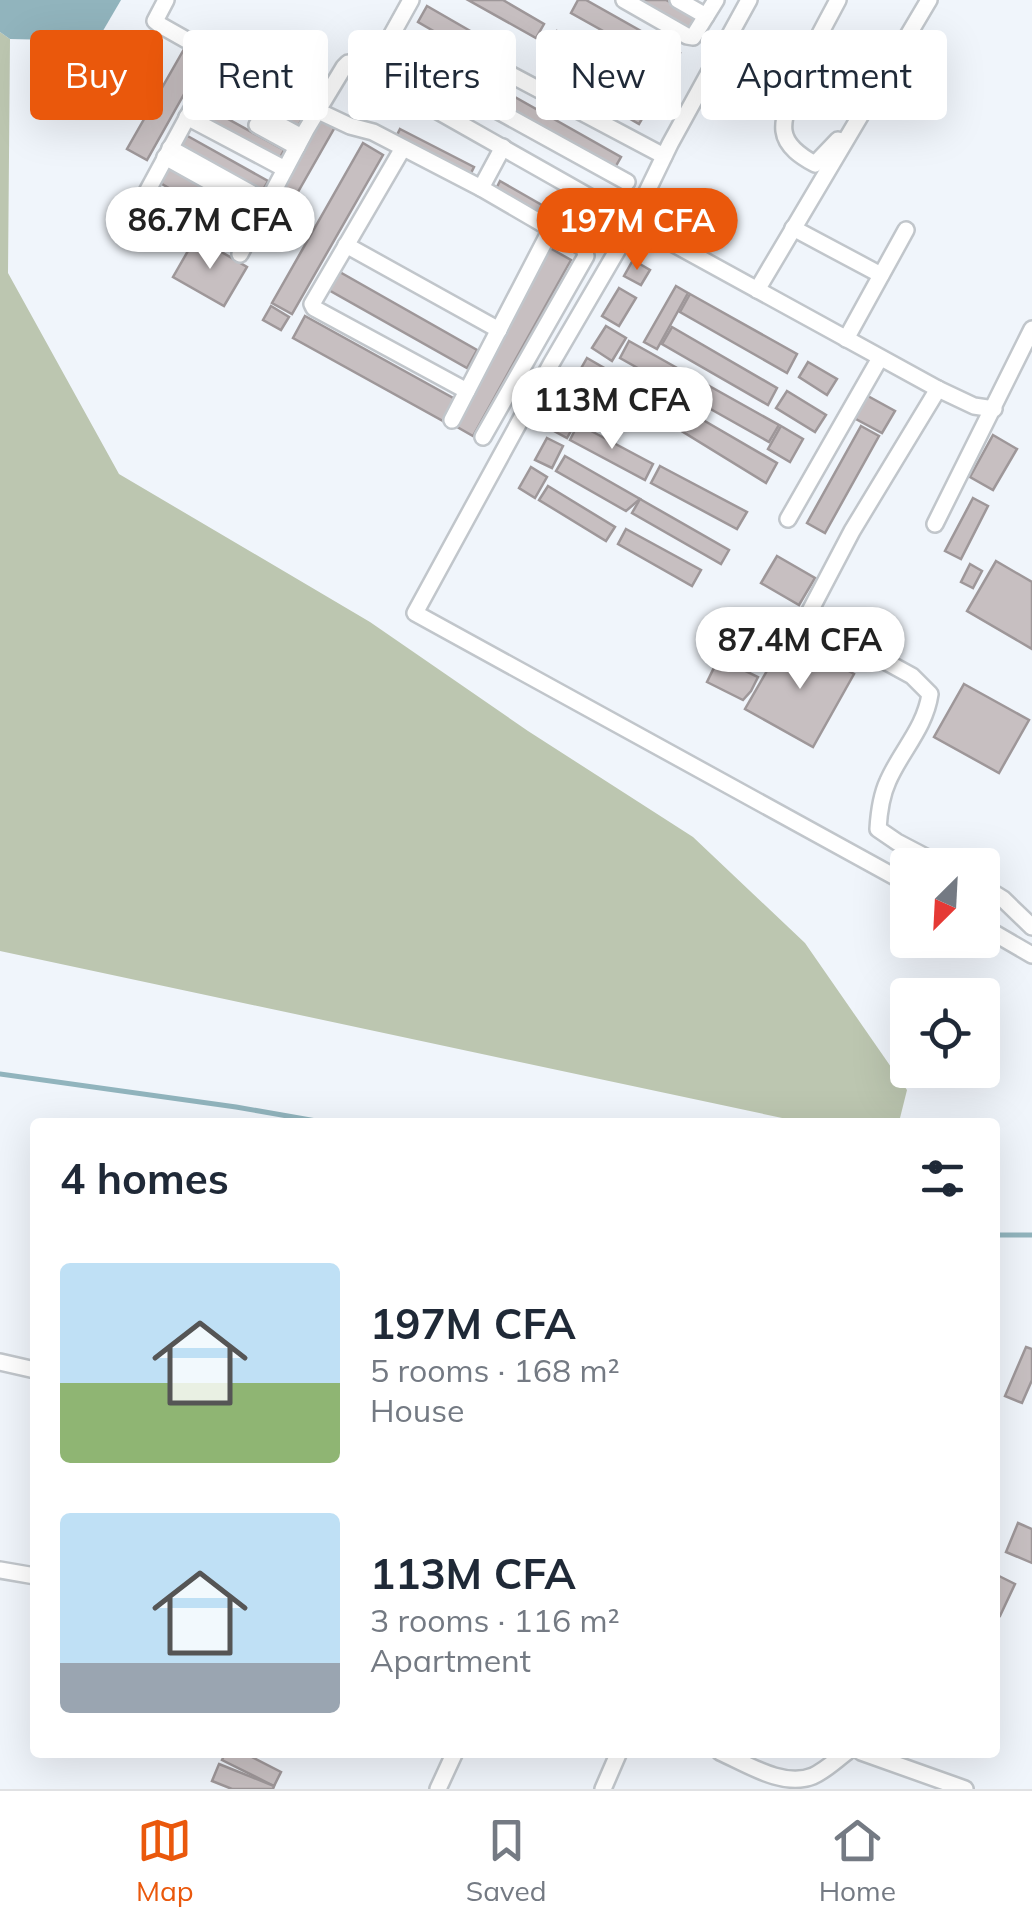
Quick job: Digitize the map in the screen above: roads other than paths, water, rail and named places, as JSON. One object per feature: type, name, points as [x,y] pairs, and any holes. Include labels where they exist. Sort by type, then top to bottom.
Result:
[{"type":"street","points":[[166,0],[156,22],[183,37]]},
{"type":"street","points":[[624,0],[687,36],[693,36],[716,0]]},
{"type":"street","points":[[678,0],[706,16]]},
{"type":"street","points":[[749,0],[415,613],[890,874]]},
{"type":"street","points":[[822,30],[838,0]]},
{"type":"street","points":[[910,30],[928,0]]},
{"type":"street","points":[[391,30],[403,2]]},
{"type":"street","points":[[328,96],[348,63]]},
{"type":"street","points":[[516,77],[664,156]]},
{"type":"street","points":[[328,116],[373,132],[584,248],[586,256],[483,437]]},
{"type":"street","points":[[259,120],[300,142]]},
{"type":"street","points":[[240,254],[313,120]]},
{"type":"street","points":[[456,120],[938,390],[974,406],[994,409]]},
{"type":"street","points":[[516,120],[627,182]]},
{"type":"street","points":[[785,120],[784,133],[791,147],[816,164],[858,120]]},
{"type":"street","points":[[757,290],[858,120]]},
{"type":"street","points":[[142,201],[184,121],[282,174]]},
{"type":"street","points":[[481,188],[530,128]]},
{"type":"street","points":[[403,148],[312,304],[466,391]]},
{"type":"street","points":[[168,152],[265,207]]},
{"type":"street","points":[[793,228],[882,275]]},
{"type":"street","points":[[452,420],[552,229]]},
{"type":"street","points":[[846,339],[906,230]]},
{"type":"street","points":[[346,246],[499,330]]},
{"type":"street","points":[[935,524],[1032,329]]},
{"type":"street","points":[[788,519],[880,358]]},
{"type":"street","points":[[909,848],[878,828],[879,808],[888,782],[927,714],[930,694],[912,676],[817,624],[809,614],[852,531],[938,390]]},
{"type":"street","points":[[1000,897],[1032,927]]},
{"type":"street","points":[[1000,936],[1032,955]]},
{"type":"street","points":[[0,1362],[30,1369]]},
{"type":"street","points":[[0,1570],[30,1575]]},
{"type":"street","points":[[438,1789],[452,1758]]},
{"type":"street","points":[[603,1789],[616,1758]]},
{"type":"street","points":[[731,1758],[776,1783],[810,1777],[838,1758]]},
{"type":"street","points":[[878,1758],[965,1789]]},
{"type":"water","points":[[0,0],[121,0],[103,30],[30,30],[30,39],[10,39],[0,32]]},
{"type":"waterway","points":[[0,1074],[299,1118]]},
{"type":"waterway","points":[[1000,1235],[1032,1235]]}]
